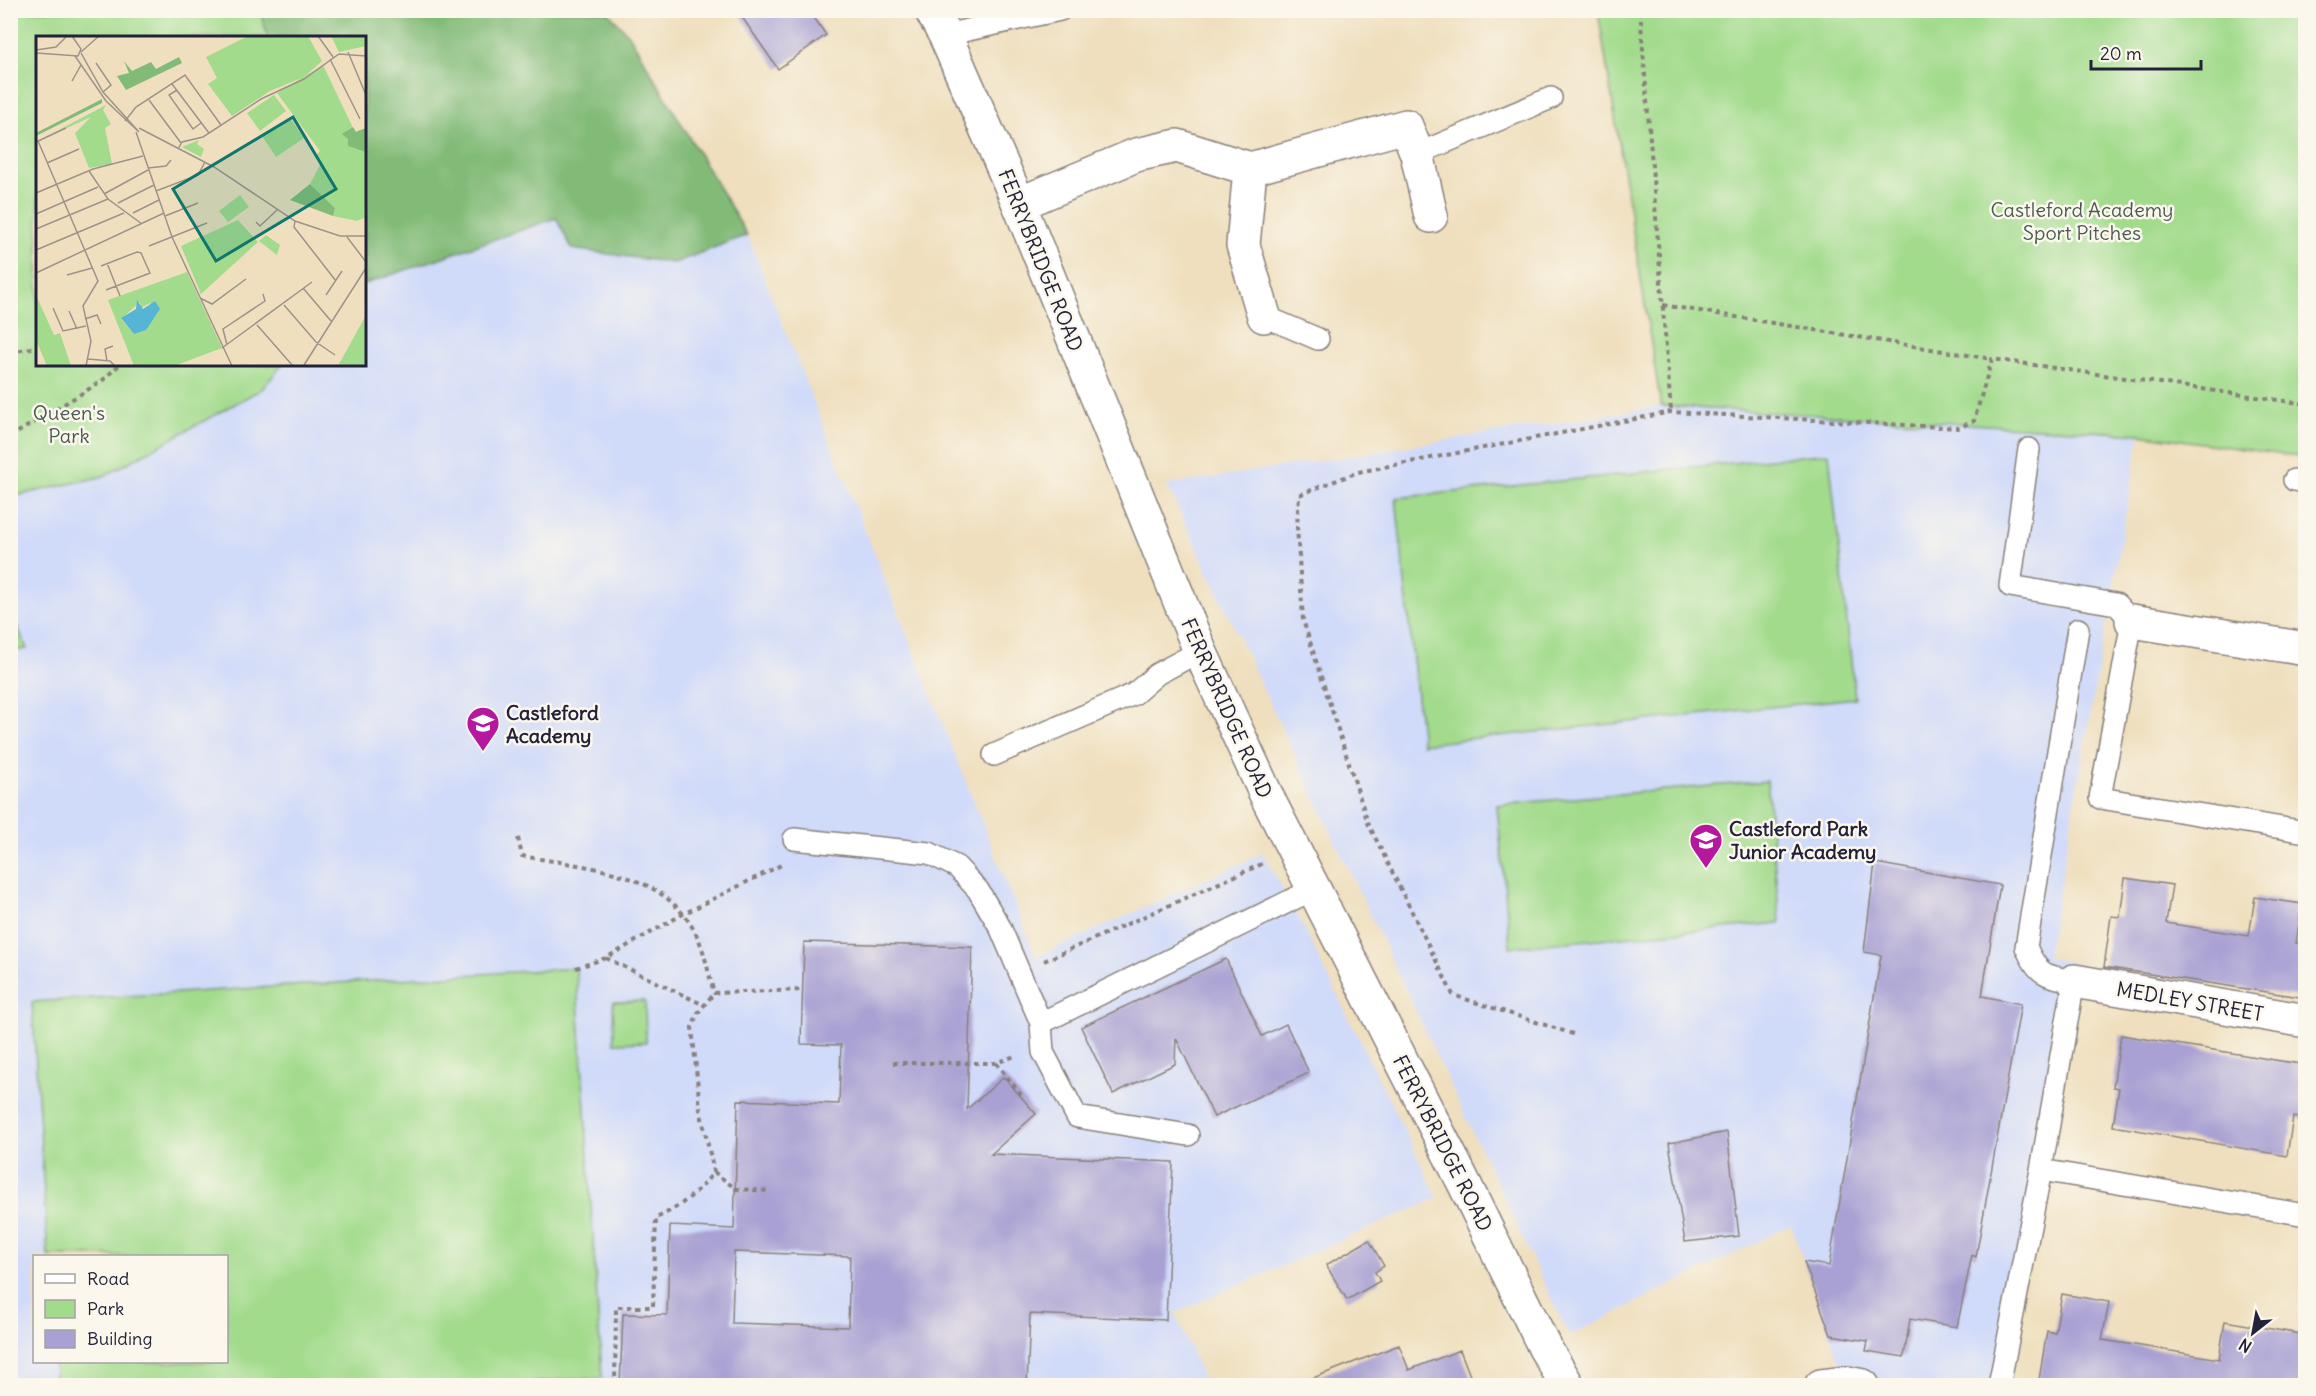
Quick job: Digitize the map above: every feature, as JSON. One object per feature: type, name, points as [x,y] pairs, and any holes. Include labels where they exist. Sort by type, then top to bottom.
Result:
[{"type":"street","name":"FERRYBRIDGE ROAD","points":[[938,23],[1019,204],[1200,651],[1269,801],[1464,1183],[1545,1348],[1568,1386]]},
{"type":"street","points":[[1019,204],[1136,155],[1177,147],[1250,169],[1406,126],[1416,154],[1431,216]]},
{"type":"street","points":[[1250,169],[1243,245],[1264,316]]},
{"type":"street","points":[[2132,621],[2306,649]]},
{"type":"street","name":"MEDLEY STREET","points":[[2074,981],[2306,1021]]},
{"type":"street","points":[[1823,1385],[1847,1383],[1863,1386]]},
{"type":"lane","points":[[938,23],[1060,10]]},
{"type":"lane","points":[[1416,154],[1551,98]]},
{"type":"lane","points":[[1264,316],[1318,339]]},
{"type":"lane","points":[[2029,449],[2010,586],[2116,604],[2132,621],[2100,798],[2306,832]]},
{"type":"lane","points":[[1999,1386],[2041,1170],[2074,981],[2053,977],[2034,966],[2026,947],[2078,629]]},
{"type":"lane","points":[[994,755],[1134,694],[1157,674],[1200,651]]},
{"type":"lane","points":[[794,839],[929,853],[957,867],[978,890],[1000,927],[1041,1023],[1043,1052],[1077,1117],[1188,1135]]},
{"type":"lane","points":[[1041,1023],[1314,889]]},
{"type":"lane","points":[[2041,1170],[2306,1215]]},
{"type":"path","points":[[1640,10],[1671,412]]},
{"type":"path","points":[[1663,305],[1992,359],[2306,404]]},
{"type":"path","points":[[10,352],[36,347]]},
{"type":"path","points":[[1573,1034],[1453,995],[1368,823],[1303,620],[1297,527],[1299,495],[1358,472],[1671,412],[1958,428],[1974,420],[1992,359]]},
{"type":"path","points":[[10,437],[102,381],[118,366]]},
{"type":"path","points":[[518,838],[522,856],[625,875],[662,892],[683,914],[695,931],[714,993]]},
{"type":"path","points":[[576,968],[606,958],[683,914],[788,862],[794,839]]},
{"type":"path","points":[[1018,972],[1267,861]]},
{"type":"path","points":[[606,958],[704,1005]]},
{"type":"path","points":[[771,1191],[736,1188],[714,1173],[700,1109],[692,1027],[704,1005],[714,993],[803,990]]},
{"type":"path","points":[[996,1063],[1021,1095]]},
{"type":"path","points":[[615,1386],[616,1307],[654,1307],[657,1218],[676,1209],[699,1191],[714,1173]]},
{"type":"shaded area","name":"Castleford Academy","points":[[556,218],[572,249],[674,263],[747,235],[1036,957],[1263,853],[1301,922],[1438,1198],[1175,1313],[1206,1385],[11,1385],[10,651],[26,648],[11,612],[10,497],[104,476],[262,389],[281,366],[366,366],[366,284]]},
{"type":"shaded area","name":"Castleford Park Junior Academy","points":[[1661,406],[2140,434],[2047,958],[2076,963],[1999,1385],[1863,1386],[1847,1383],[1791,1225],[1569,1336],[1167,485]]},
{"type":"green space","name":"Queen's Park","points":[[10,11],[260,11],[268,36],[36,36],[36,366],[281,366],[262,389],[104,476],[11,497]]},
{"type":"green space","points":[[260,11],[607,11],[629,35],[747,235],[674,263],[572,249],[556,218],[366,284],[366,36],[268,36]]},
{"type":"green space","name":"Castleford Academy Sport Pitches","points":[[1598,11],[2305,11],[2305,458],[2140,434],[1661,406]]},
{"type":"green space","points":[[1829,453],[1855,698],[1422,744],[1396,498]]},
{"type":"green space","points":[[11,612],[27,649],[11,651]]},
{"type":"green space","points":[[1767,781],[1780,923],[1510,947],[1497,805]]},
{"type":"green space","points":[[576,968],[602,1378],[469,1386],[56,1385],[54,1363],[228,1363],[228,1255],[48,1255],[32,1002]]},
{"type":"green space","points":[[645,1001],[646,1042],[614,1043],[613,1002]]},
{"type":"building","points":[[737,10],[809,10],[826,35],[778,69]]},
{"type":"building","points":[[1875,863],[2000,885],[1982,996],[2021,1004],[1976,1257],[1972,1255],[1957,1327],[1910,1319],[1904,1357],[1866,1351],[1868,1341],[1831,1335],[1804,1262],[1829,1266],[1881,955],[1864,952]]},
{"type":"building","points":[[2125,878],[2172,885],[2166,923],[2249,936],[2255,897],[2302,904],[2296,943],[2306,944],[2306,998],[2104,967],[2111,916],[2120,917]]},
{"type":"building","points":[[804,942],[972,947],[967,1109],[1004,1077],[1036,1114],[991,1154],[1173,1162],[1166,1320],[1030,1314],[1027,1386],[620,1386],[623,1314],[667,1315],[670,1226],[734,1229],[738,1100],[839,1104],[841,1045],[801,1044]],"holes":[[[734,1252],[850,1256],[848,1327],[732,1323]]]},
{"type":"building","points":[[1226,959],[1262,1036],[1286,1024],[1309,1073],[1214,1117],[1176,1038],[1175,1064],[1113,1094],[1081,1027]]},
{"type":"building","points":[[2121,1035],[2306,1065],[2306,1119],[2293,1117],[2287,1156],[2113,1126],[2119,1088],[2113,1087]]},
{"type":"building","points":[[1727,1132],[1739,1236],[1685,1242],[1669,1143]]},
{"type":"building","points":[[1369,1240],[1384,1266],[1375,1272],[1380,1281],[1347,1300],[1326,1265]]},
{"type":"building","points":[[2062,1294],[2109,1302],[2102,1340],[2219,1359],[2225,1321],[2306,1335],[2306,1386],[2038,1386],[2047,1331],[2055,1333]]},
{"type":"building","points":[[1399,1345],[1409,1370],[1460,1350],[1474,1386],[1300,1386],[1300,1383]]},
{"type":"place","name":"Castleford Academy","points":[[483,752]]},
{"type":"place","name":"Castleford Park Junior Academy","points":[[1706,869]]}]
